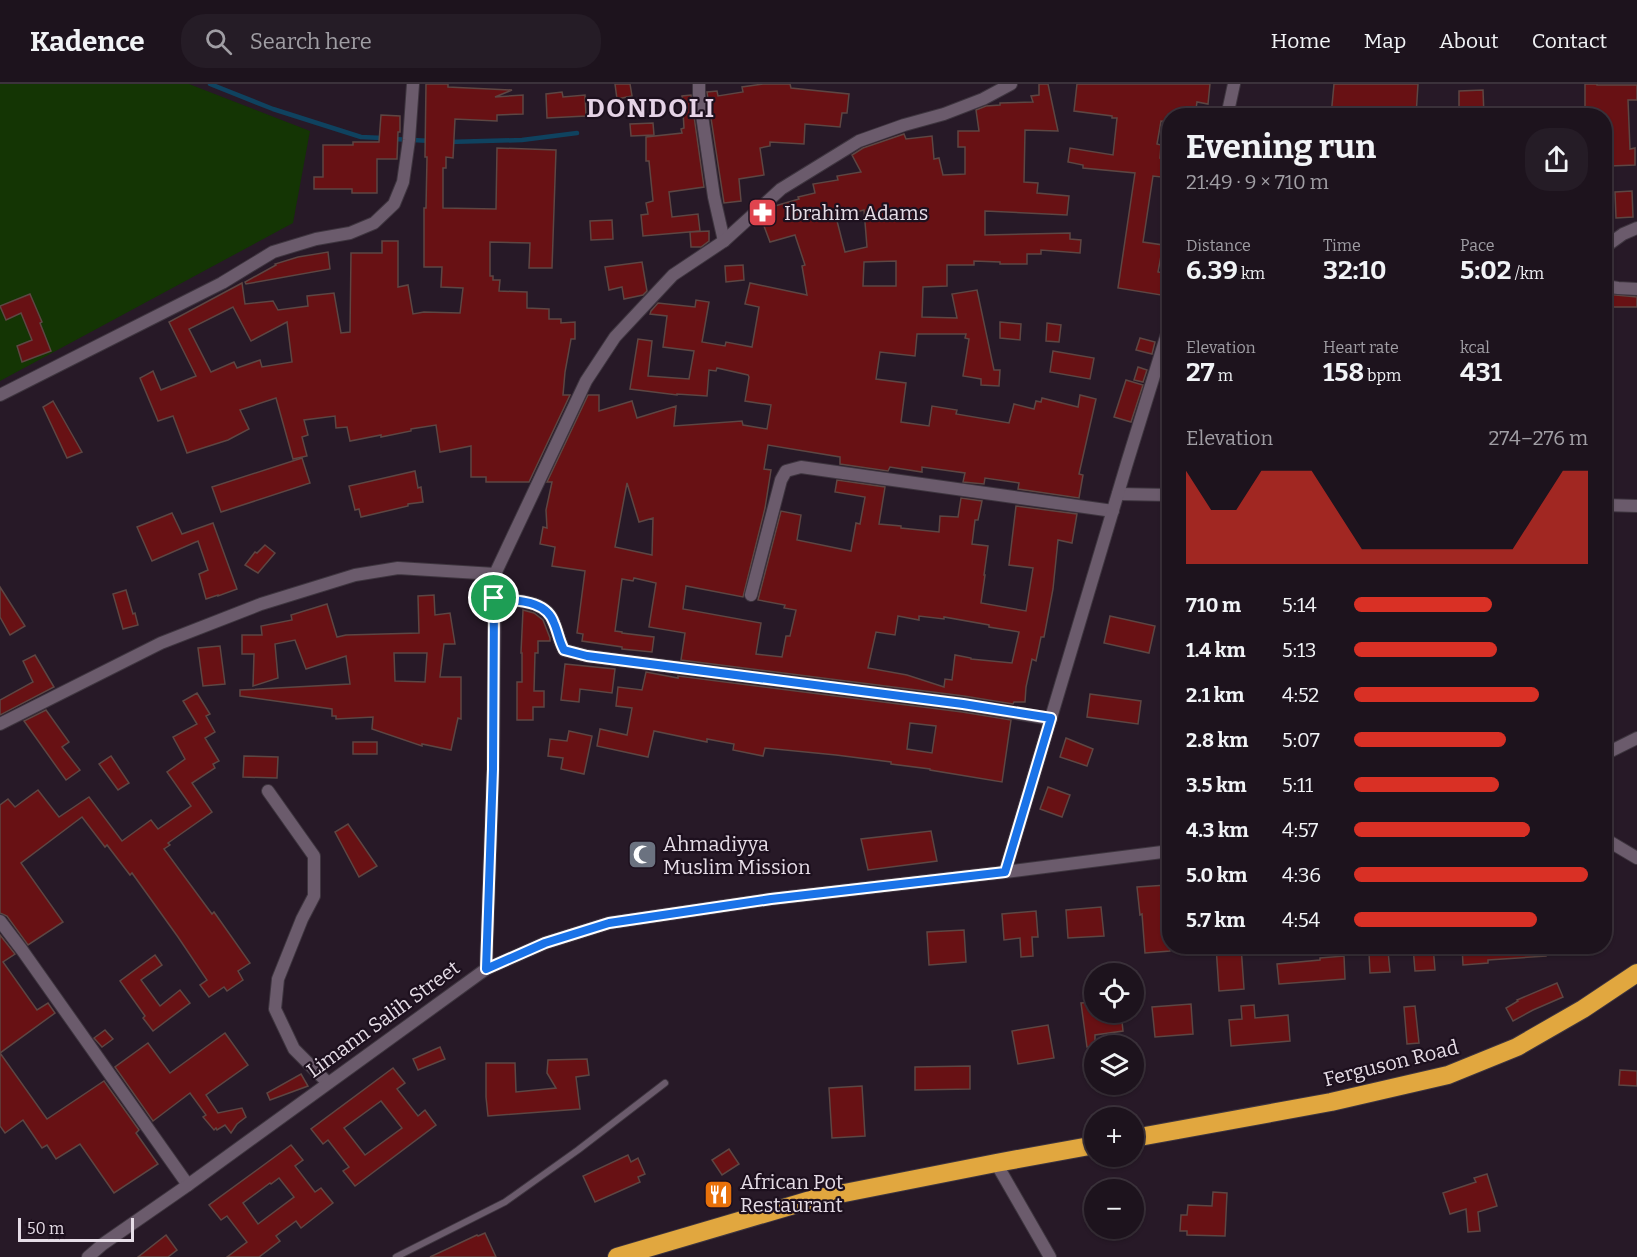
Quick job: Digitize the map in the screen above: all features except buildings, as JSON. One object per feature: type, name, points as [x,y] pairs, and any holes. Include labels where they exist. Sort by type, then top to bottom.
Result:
[{"type":"highway","name":"Ferguson Road","points":[[1144,1136],[1331,1102],[1448,1075],[1517,1047],[1583,1009],[1637,973]]},
{"type":"highway","points":[[617,1257],[814,1199],[996,1162],[1084,1147]]},
{"type":"street","points":[[0,395],[222,283],[273,252],[316,239],[350,233],[374,223],[394,204],[403,182],[409,140],[412,84]]},
{"type":"street","points":[[699,84],[714,197],[724,241]]},
{"type":"street","points":[[486,969],[493,769],[495,574],[586,381],[615,337],[673,275],[724,241],[781,189],[858,141],[944,114],[983,99],[1011,84]]},
{"type":"street","points":[[1229,108],[1234,84]]},
{"type":"street","points":[[1612,242],[1637,228]]},
{"type":"street","points":[[1612,287],[1637,289]]},
{"type":"street","points":[[1005,872],[1162,350]]},
{"type":"street","points":[[751,595],[781,480],[786,471],[801,467],[1113,511]]},
{"type":"street","points":[[1118,494],[1162,495]]},
{"type":"street","points":[[1612,505],[1637,506]]},
{"type":"street","points":[[0,724],[161,643],[261,604],[355,575],[398,568],[495,574]]},
{"type":"street","points":[[494,598],[538,605],[548,611],[564,650],[587,656],[963,704],[1051,718]]},
{"type":"street","points":[[1612,750],[1637,738]]},
{"type":"street","points":[[268,791],[314,856],[314,896],[302,919],[278,979],[275,1009],[294,1049],[328,1083]]},
{"type":"street","points":[[1612,843],[1637,858]]},
{"type":"street","name":"Limann Salih Street","points":[[88,1257],[486,969],[545,943],[609,923],[771,899],[1162,851]]},
{"type":"street","points":[[0,921],[188,1185]]},
{"type":"street","points":[[996,1162],[1050,1257]]},
{"type":"lane","points":[[396,1257],[505,1202],[578,1150],[664,1083]]},
{"type":"green space","points":[[0,84],[189,84],[310,131],[293,223],[0,381]]},
{"type":"waterway","points":[[210,84],[273,109],[361,137],[383,138]]},
{"type":"waterway","points":[[448,142],[522,140],[577,133]]},
{"type":"waterway","points":[[394,139],[431,141]]},
{"type":"place","name":"Ibrahim Adams","points":[[763,213]]},
{"type":"place","name":"Ahmadiyya Muslim Mission","points":[[642,855]]},
{"type":"place","name":"African Pot Restaurant","points":[[719,1194]]},
{"type":"district","name":"DONDOLI","points":[[651,108]]},
{"type":"route","points":[[494,598],[538,605],[548,611],[564,650],[587,656],[963,704],[1051,718],[1005,872],[771,899],[609,923],[545,943],[486,969],[493,769],[494,598]]}]
